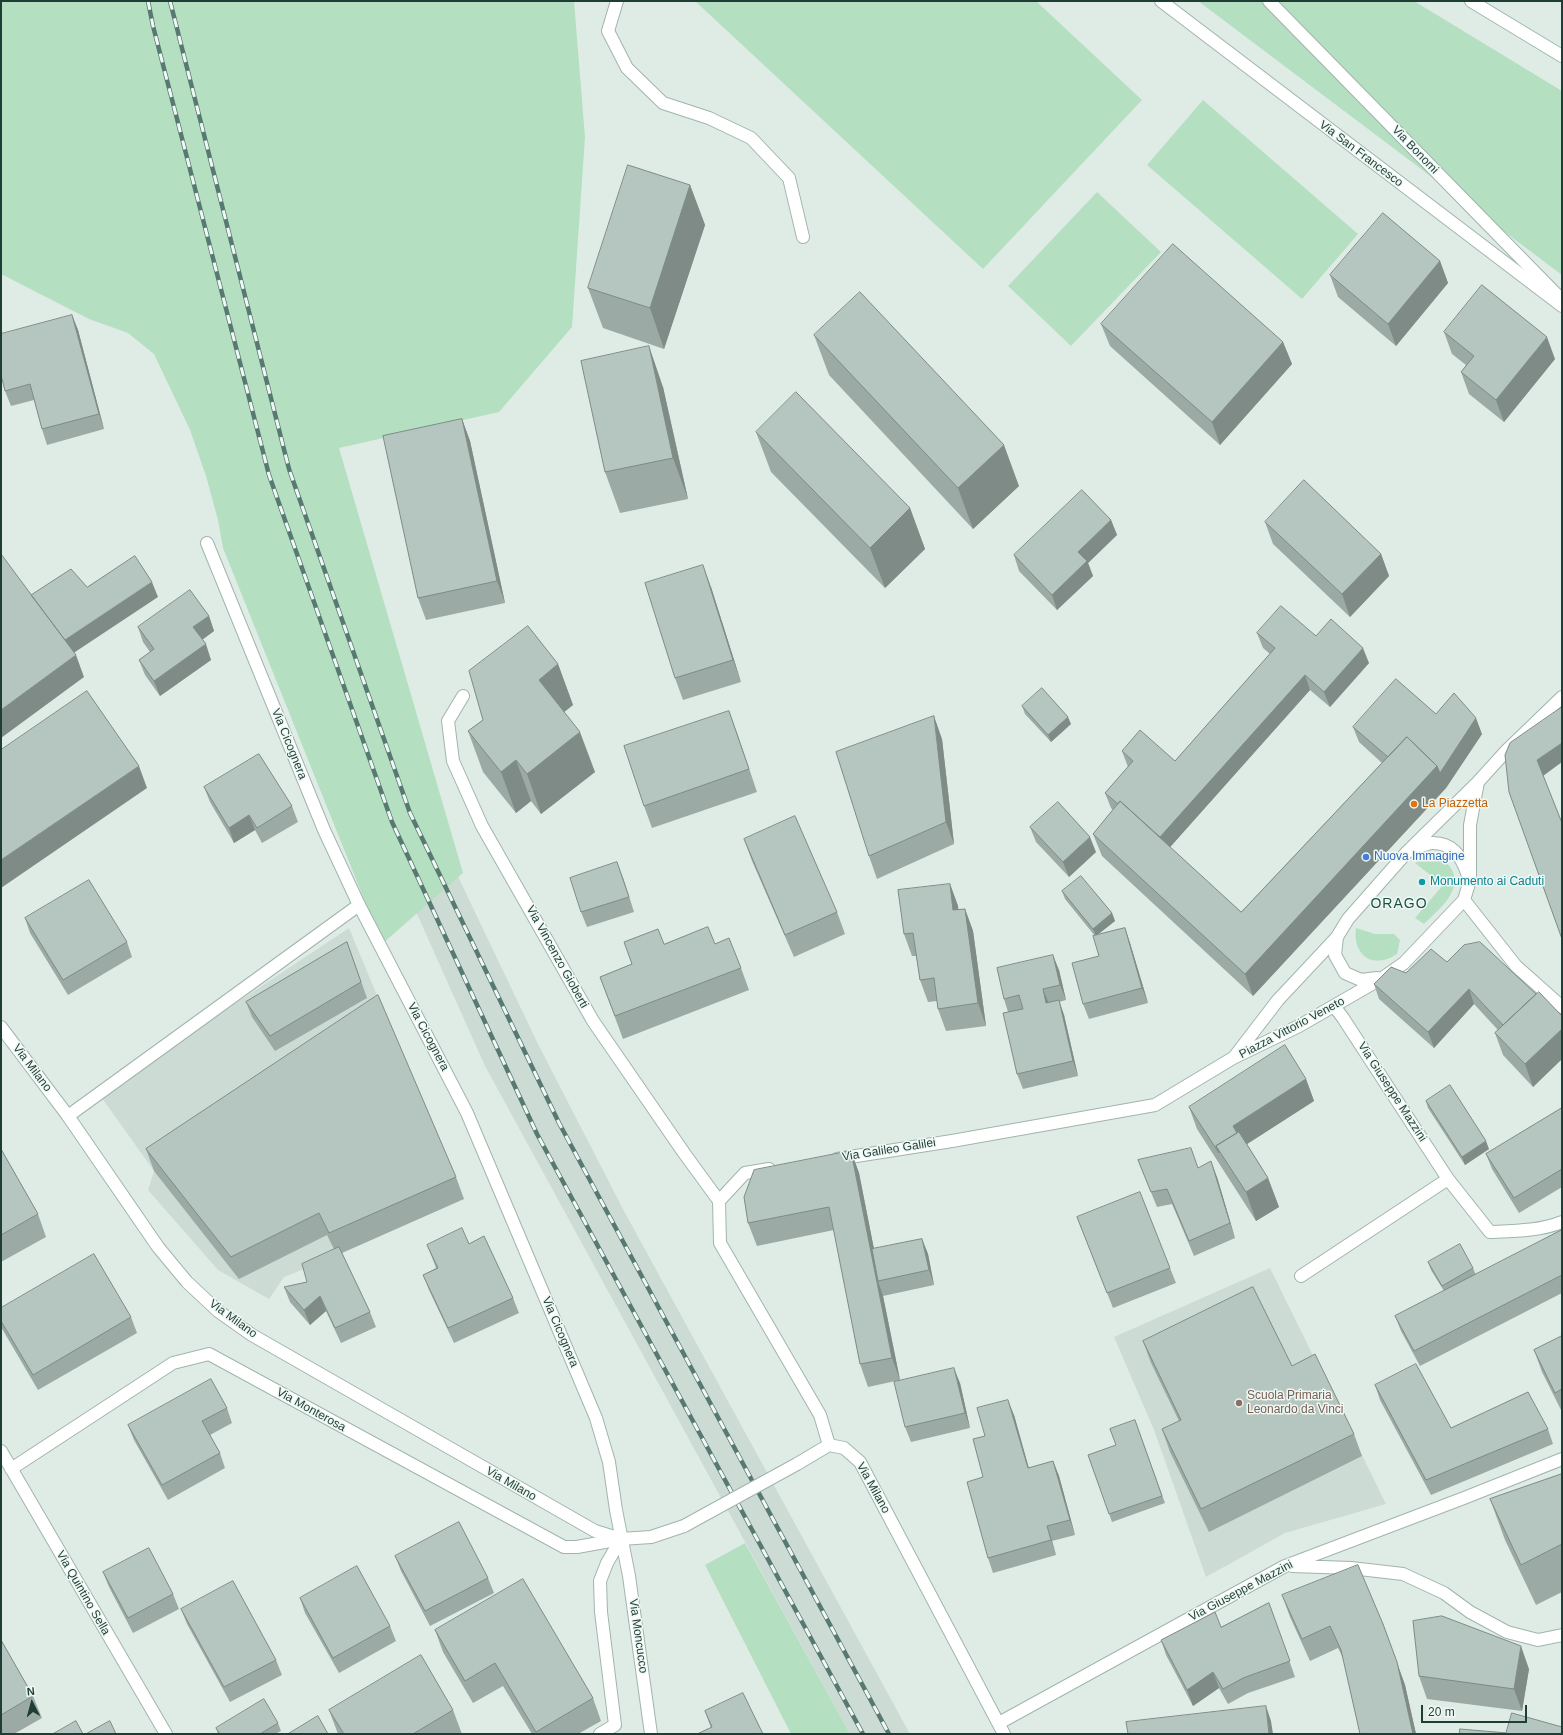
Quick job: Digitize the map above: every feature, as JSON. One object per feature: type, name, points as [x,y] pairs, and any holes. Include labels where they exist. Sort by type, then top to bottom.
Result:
[{"type":"street","points":[[616,1],[608,31],[627,68],[663,103],[709,118],[751,138],[789,178],[803,237]]},
{"type":"street","name":"Via San Francesco","points":[[1161,1],[1562,306]]},
{"type":"street","name":"Via Bonomi","points":[[1268,1],[1562,300]]},
{"type":"street","points":[[1471,1],[1562,56]]},
{"type":"street","name":"Via Cicognera","points":[[207,543],[324,830],[359,905],[467,1113],[596,1418],[609,1462],[621,1539]]},
{"type":"street","name":"Via Vincenzo Gioberti","points":[[463,696],[448,721],[453,761],[482,826],[593,1021],[719,1201]]},
{"type":"street","points":[[1478,782],[1507,750],[1562,697]]},
{"type":"street","name":"Piazza Vittorio Veneto","points":[[1234,1058],[1278,1000],[1337,937],[1348,919],[1407,852],[1478,782]]},
{"type":"street","name":"Piazza Vittorio Veneto","points":[[1234,1058],[1299,1026],[1384,977],[1404,963],[1464,900],[1470,880],[1470,825],[1478,782]]},
{"type":"street","name":"Piazza Vittorio Veneto","points":[[1407,852],[1431,843],[1450,847],[1462,859],[1470,880]]},
{"type":"street","points":[[1464,900],[1516,966],[1562,1007]]},
{"type":"street","points":[[68,1116],[359,905]]},
{"type":"street","name":"Piazza Vittorio Veneto","points":[[1337,937],[1336,955],[1345,973],[1361,980],[1384,977]]},
{"type":"street","name":"Via Giuseppe Mazzini","points":[[1334,1006],[1448,1179],[1490,1232],[1516,1231],[1555,1225],[1562,1222]]},
{"type":"street","name":"Via Milano","points":[[1,1027],[68,1116],[158,1247],[187,1282],[218,1311],[252,1335],[595,1531],[621,1539],[651,1537],[684,1526],[829,1445],[844,1448],[860,1462],[1002,1728]]},
{"type":"street","name":"Via Galileo Galilei","points":[[822,1161],[952,1141],[1155,1105],[1234,1058]]},
{"type":"street","points":[[783,1167],[745,1173],[719,1201],[720,1244],[820,1415],[829,1445]]},
{"type":"street","points":[[1301,1276],[1448,1179]]},
{"type":"street","name":"Via Monterosa","points":[[11,1469],[173,1363],[209,1354],[564,1547],[577,1547],[621,1539]]},
{"type":"street","name":"Via Quintino Sella","points":[[1,1451],[166,1734]]},
{"type":"street","name":"Via Giuseppe Mazzini","points":[[1002,1728],[1285,1566],[1562,1459]]},
{"type":"street","points":[[600,1734],[615,1724],[601,1612],[600,1581],[607,1563],[621,1539]]},
{"type":"street","name":"Via Moncucco","points":[[621,1539],[629,1576],[651,1734]]},
{"type":"street","points":[[1285,1566],[1351,1568],[1403,1574],[1444,1593],[1470,1612],[1506,1632],[1538,1640],[1562,1636]]},
{"type":"shaded area","points":[[452,864],[538,1044],[624,1211],[910,1734],[850,1734],[485,1066],[404,885]]},
{"type":"shaded area","points":[[349,928],[386,1017],[337,1256],[284,1277],[269,1299],[218,1270],[148,1190],[154,1171],[99,1094]]},
{"type":"shaded area","name":"Scuola Primaria Leonardo da Vinci","points":[[1270,1268],[1386,1504],[1285,1533],[1206,1577],[1154,1430],[1114,1337]]},
{"type":"green space","points":[[1,1],[574,1],[585,137],[572,327],[499,412],[339,448],[463,873],[382,944],[223,548],[218,520],[206,476],[190,430],[154,354],[128,333],[89,319],[1,274]]},
{"type":"green space","points":[[695,1],[1036,1],[1142,100],[983,269]]},
{"type":"green space","points":[[1198,1],[1414,1],[1562,91],[1562,275]]},
{"type":"green space","points":[[1203,100],[1358,234],[1302,299],[1147,165]]},
{"type":"green space","points":[[1097,192],[1161,252],[1071,346],[1008,286]]},
{"type":"green space","points":[[1434,857],[1450,866],[1455,880],[1454,887],[1446,901],[1424,924],[1415,918],[1443,885],[1415,863],[1424,858]]},
{"type":"green space","points":[[1356,928],[1375,934],[1394,934],[1400,940],[1397,954],[1380,961],[1366,958],[1357,946]]},
{"type":"green space","points":[[745,1543],[850,1734],[791,1734],[705,1565]]},
{"type":"building","points":[[628,165],[690,185],[650,308],[588,288]]},
{"type":"building","points":[[1383,213],[1440,261],[1388,324],[1330,275]]},
{"type":"building","points":[[1173,244],[1283,342],[1212,422],[1101,324]]},
{"type":"building","points":[[1482,285],[1547,337],[1496,400],[1461,372],[1474,356],[1444,332]]},
{"type":"building","points":[[860,292],[1004,445],[958,488],[814,335]]},
{"type":"building","points":[[72,315],[99,414],[42,429],[30,384],[5,391],[1,375],[1,334]]},
{"type":"building","points":[[649,346],[673,458],[605,472],[581,361]]},
{"type":"building","points":[[796,392],[910,508],[870,548],[756,432]]},
{"type":"building","points":[[462,419],[497,581],[418,598],[383,436]]},
{"type":"building","points":[[1304,480],[1381,554],[1342,594],[1265,522]]},
{"type":"building","points":[[1082,490],[1111,520],[1078,552],[1087,561],[1052,595],[1014,555]]},
{"type":"building","points":[[1,554],[76,655],[1,710]]},
{"type":"building","points":[[135,556],[152,582],[65,640],[31,595],[71,569],[87,587]]},
{"type":"building","points":[[703,565],[733,660],[675,678],[645,583]]},
{"type":"building","points":[[190,590],[209,616],[193,627],[206,644],[154,681],[139,660],[154,649],[138,627]]},
{"type":"building","points":[[1281,606],[1316,636],[1331,619],[1363,648],[1324,692],[1305,675],[1160,837],[1120,801],[1118,804],[1105,793],[1133,761],[1122,751],[1140,730],[1175,761],[1275,648],[1257,633]]},
{"type":"building","points":[[528,626],[558,664],[539,680],[580,732],[527,774],[516,760],[501,772],[468,731],[483,720],[469,671]]},
{"type":"building","points":[[1396,679],[1436,714],[1454,693],[1476,718],[1440,773],[1437,766],[1407,737],[1388,757],[1353,727]]},
{"type":"building","points":[[1042,688],[1068,717],[1048,735],[1022,706]]},
{"type":"building","points":[[87,691],[139,766],[1,860],[1,750]]},
{"type":"building","points":[[1562,707],[1562,743],[1537,760],[1562,823],[1562,939],[1509,792],[1505,755],[1510,743]]},
{"type":"building","points":[[729,711],[749,769],[644,806],[624,746]]},
{"type":"building","points":[[934,716],[946,822],[869,856],[836,752]]},
{"type":"building","points":[[1407,737],[1437,766],[1245,974],[1093,834],[1120,801],[1241,912]]},
{"type":"building","points":[[259,754],[292,806],[257,828],[249,815],[229,828],[204,787]]},
{"type":"building","points":[[1058,802],[1090,837],[1063,862],[1030,827]]},
{"type":"building","points":[[795,816],[837,912],[785,935],[744,839]]},
{"type":"building","points":[[617,862],[629,897],[581,912],[570,878]]},
{"type":"building","points":[[1081,876],[1112,913],[1093,929],[1062,891]]},
{"type":"building","points":[[89,880],[127,942],[63,980],[25,918]]},
{"type":"building","points":[[950,884],[953,910],[965,909],[978,1003],[938,1009],[934,978],[920,980],[913,933],[904,934],[898,890]]},
{"type":"building","points":[[708,927],[715,944],[729,938],[741,968],[615,1016],[600,977],[632,964],[624,942],[658,929],[664,944]]},
{"type":"building","points":[[1125,928],[1142,988],[1083,1004],[1072,963],[1099,956],[1093,936]]},
{"type":"building","points":[[347,942],[361,982],[270,1036],[246,1002]]},
{"type":"building","points":[[1480,942],[1536,994],[1503,1025],[1469,989],[1428,1032],[1374,984],[1391,967],[1406,973],[1431,949],[1447,962],[1464,945]]},
{"type":"building","points":[[1053,955],[1060,985],[1043,989],[1046,1003],[1059,1000],[1073,1061],[1017,1074],[1003,1013],[1023,1009],[1019,995],[1004,999],[997,968]]},
{"type":"building","points":[[1539,992],[1562,1016],[1562,1029],[1525,1064],[1495,1033]]},
{"type":"building","points":[[378,995],[456,1177],[329,1233],[319,1213],[231,1257],[146,1149]]},
{"type":"building","points":[[1285,1045],[1306,1079],[1233,1126],[1237,1133],[1216,1146],[1219,1153],[1189,1107]]},
{"type":"building","points":[[1450,1085],[1486,1141],[1462,1157],[1426,1101]]},
{"type":"building","points":[[1562,1108],[1562,1169],[1514,1198],[1486,1154]]},
{"type":"building","points":[[1239,1132],[1268,1178],[1246,1192],[1216,1146]]},
{"type":"building","points":[[1191,1148],[1198,1168],[1211,1161],[1230,1223],[1189,1241],[1167,1189],[1151,1192],[1138,1160]]},
{"type":"building","points":[[1,1149],[38,1214],[1,1235]]},
{"type":"building","points":[[851,1151],[892,1358],[860,1364],[829,1207],[748,1223],[744,1197],[754,1170]]},
{"type":"building","points":[[1140,1192],[1170,1268],[1107,1293],[1077,1217]]},
{"type":"building","points":[[462,1228],[469,1244],[484,1236],[513,1298],[448,1328],[423,1275],[438,1268],[427,1245]]},
{"type":"building","points":[[1562,1230],[1562,1275],[1414,1351],[1395,1316]]},
{"type":"building","points":[[922,1239],[929,1270],[878,1281],[872,1249]]},
{"type":"building","points":[[1460,1244],[1473,1268],[1442,1286],[1428,1262]]},
{"type":"building","points":[[339,1247],[370,1312],[335,1328],[320,1296],[304,1310],[284,1287],[307,1282],[302,1264]]},
{"type":"building","points":[[94,1254],[131,1317],[33,1375],[1,1321],[1,1308]]},
{"type":"building","points":[[1253,1287],[1292,1366],[1315,1354],[1354,1434],[1201,1509],[1162,1429],[1181,1420],[1143,1341]]},
{"type":"building","points":[[1562,1336],[1562,1389],[1555,1393],[1534,1350]]},
{"type":"building","points":[[1416,1364],[1451,1428],[1528,1392],[1548,1429],[1426,1480],[1375,1385]]},
{"type":"building","points":[[954,1368],[965,1413],[905,1427],[894,1382]]},
{"type":"building","points":[[211,1379],[227,1408],[202,1421],[220,1453],[162,1485],[128,1425]]},
{"type":"building","points":[[1008,1400],[1028,1468],[1053,1461],[1070,1520],[1047,1526],[1051,1540],[988,1558],[967,1482],[983,1477],[973,1439],[985,1436],[977,1408]]},
{"type":"building","points":[[1135,1420],[1162,1496],[1109,1514],[1088,1455],[1116,1445],[1110,1429]]},
{"type":"building","points":[[1562,1474],[1562,1544],[1521,1565],[1490,1499]]},
{"type":"building","points":[[459,1522],[488,1578],[425,1611],[395,1556]]},
{"type":"building","points":[[149,1548],[173,1594],[128,1618],[103,1572]]},
{"type":"building","points":[[1358,1565],[1397,1662],[1413,1734],[1360,1734],[1341,1650],[1330,1626],[1302,1639],[1282,1595]]},
{"type":"building","points":[[357,1566],[390,1626],[333,1658],[300,1598]]},
{"type":"building","points":[[523,1579],[593,1698],[536,1732],[495,1663],[465,1681],[435,1630]]},
{"type":"building","points":[[233,1581],[276,1660],[224,1687],[181,1609]]},
{"type":"building","points":[[1269,1603],[1290,1661],[1243,1678],[1223,1689],[1213,1672],[1187,1690],[1161,1640],[1215,1612],[1221,1627]]},
{"type":"building","points":[[1442,1616],[1521,1646],[1514,1689],[1419,1676],[1413,1621]]},
{"type":"building","points":[[1,1640],[33,1696],[1,1715]]},
{"type":"building","points":[[421,1655],[453,1710],[413,1734],[344,1734],[329,1710]]},
{"type":"building","points":[[743,1693],[763,1734],[697,1734],[712,1727],[705,1711]]},
{"type":"building","points":[[264,1699],[278,1723],[260,1734],[220,1734],[216,1728]]},
{"type":"building","points":[[1266,1706],[1269,1734],[1128,1734],[1126,1722]]},
{"type":"building","points":[[1512,1713],[1562,1727],[1562,1734],[1506,1734]]},
{"type":"building","points":[[318,1716],[328,1734],[288,1734]]},
{"type":"building","points":[[76,1721],[83,1734],[53,1734]]},
{"type":"building","points":[[110,1721],[116,1734],[86,1734]]},
{"type":"building","points":[[1460,1729],[1507,1733],[1460,1734]]},
{"type":"railway","points":[[148,1],[153,26],[269,475],[392,822],[537,1134],[863,1734]]},
{"type":"railway","points":[[170,1],[289,469],[410,813],[559,1123],[889,1734]]},
{"type":"place","name":"La Piazzetta","points":[[1414,804]]},
{"type":"place","name":"Nuova Immagine","points":[[1366,857]]},
{"type":"place","name":"Monumento ai Caduti","points":[[1422,882]]},
{"type":"place","name":"Scuola Primaria Leonardo da Vinci","points":[[1239,1403]]},
{"type":"district","name":"ORAGO","points":[[1399,904]]}]
